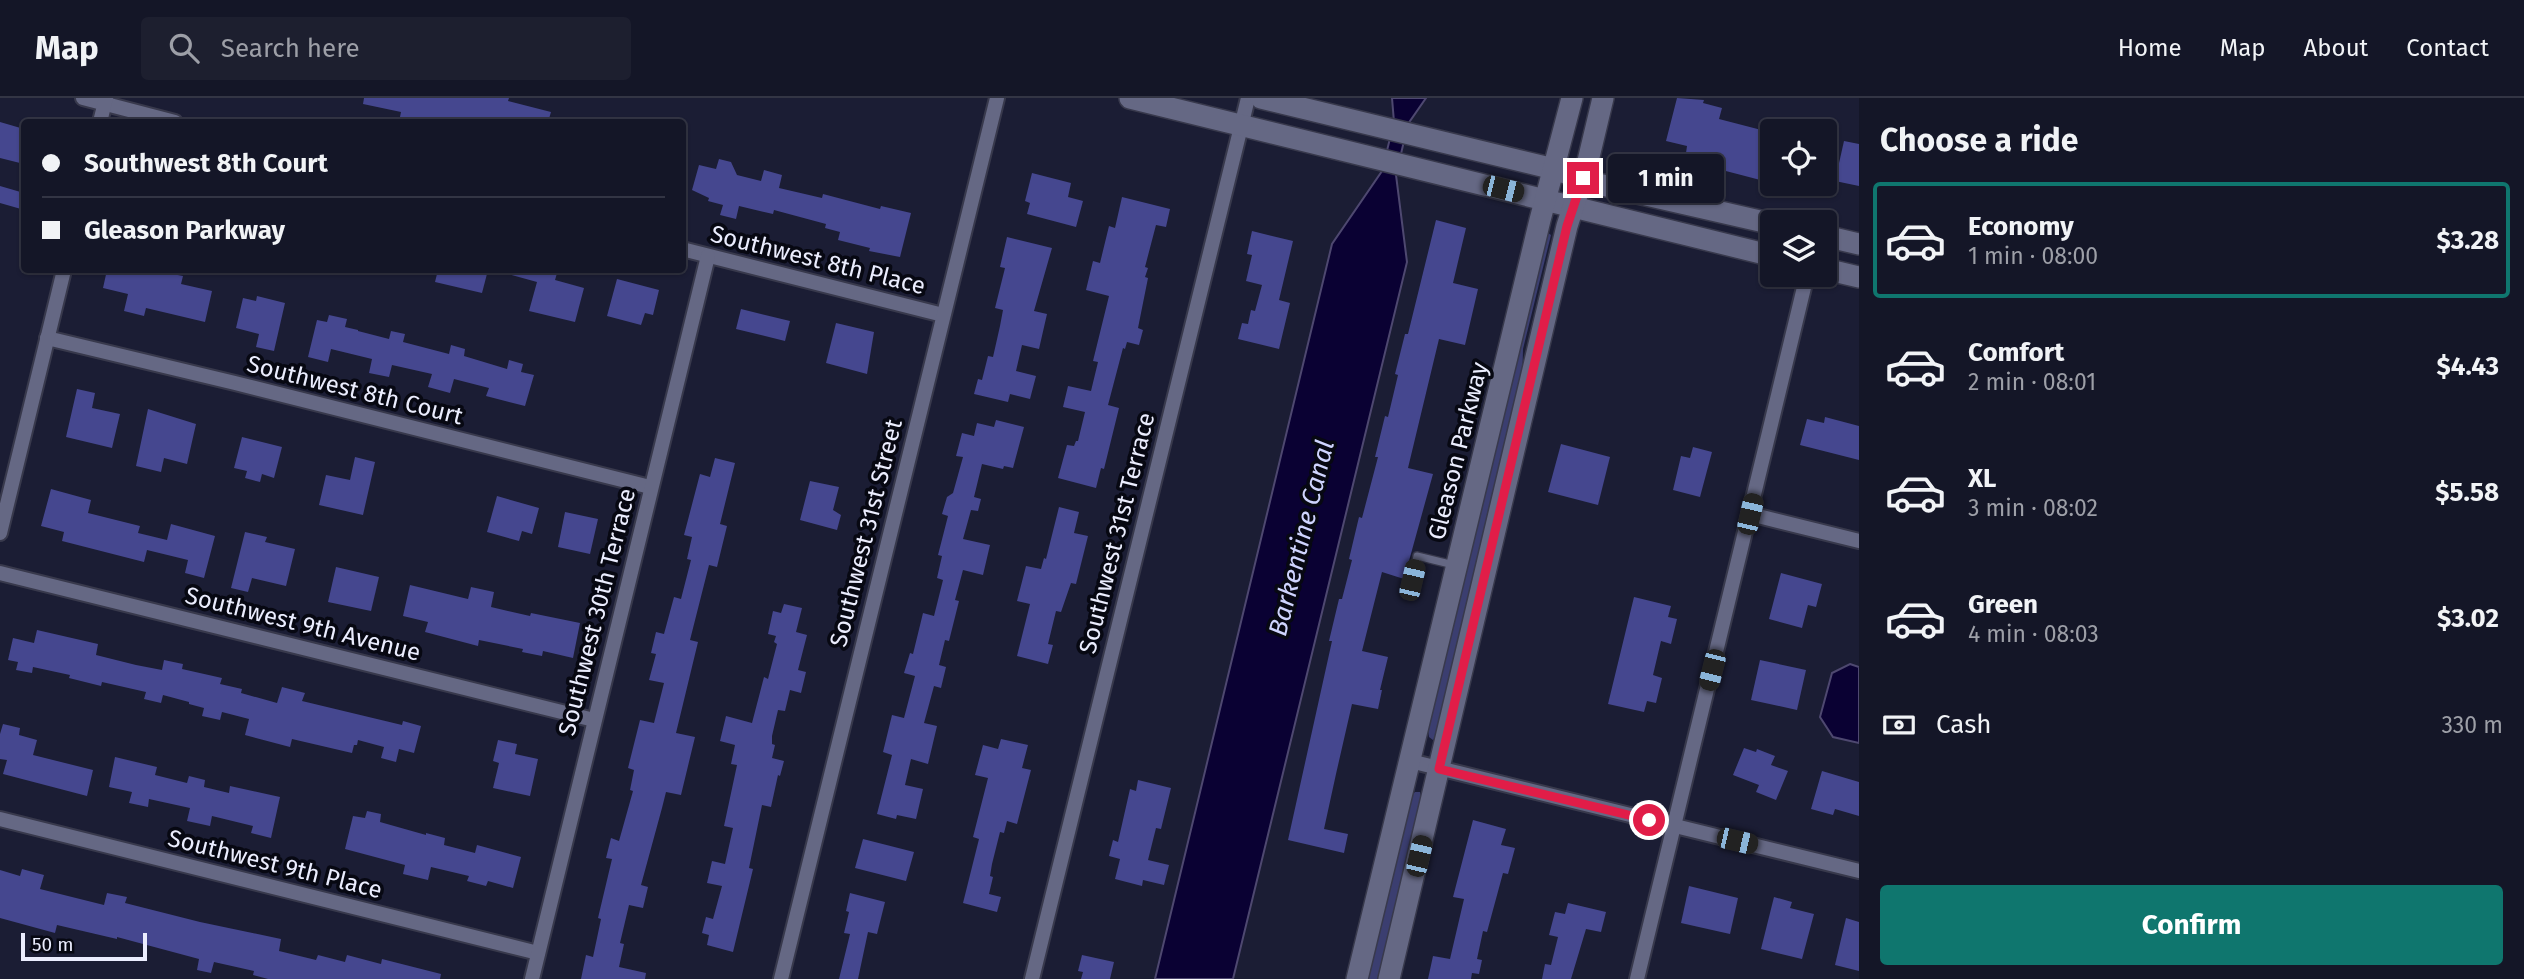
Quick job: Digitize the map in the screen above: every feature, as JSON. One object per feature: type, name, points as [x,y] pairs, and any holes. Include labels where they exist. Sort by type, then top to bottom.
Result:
[{"type":"main road","points":[[1130,98],[1760,253]]},
{"type":"main road","points":[[1261,98],[1554,169],[1598,184],[1760,221]]},
{"type":"main road","name":"Gleason Parkway","points":[[1357,979],[1545,199],[1572,98]]},
{"type":"main road","points":[[1390,979],[1573,206],[1583,178],[1603,98]]},
{"type":"main road","points":[[1837,239],[1859,244]]},
{"type":"main road","points":[[1837,272],[1859,278]]},
{"type":"street","points":[[83,98],[105,101],[165,119]]},
{"type":"street","name":"Southwest 31st Street","points":[[782,979],[997,98]]},
{"type":"street","name":"Southwest 31st Terrace","points":[[1032,979],[1248,98]]},
{"type":"street","points":[[101,119],[105,101]]},
{"type":"street","name":"Southwest 8th Place","points":[[686,250],[943,315]]},
{"type":"street","name":"Southwest 30th Terrace","points":[[531,979],[708,256]]},
{"type":"street","points":[[0,533],[63,273]]},
{"type":"street","points":[[1637,979],[1804,287]]},
{"type":"street","name":"Southwest 8th Court","points":[[47,338],[650,488]]},
{"type":"street","points":[[1750,514],[1859,541]]},
{"type":"street","name":"Southwest 9th Avenue","points":[[0,573],[594,720]]},
{"type":"street","points":[[1410,761],[1859,871]]},
{"type":"street","name":"Southwest 9th Place","points":[[0,819],[538,953]]},
{"type":"lane","points":[[1412,580],[1417,556],[1457,566]]},
{"type":"shaded area","points":[[1547,232],[1551,235],[1523,349],[1522,389],[1433,740],[1429,737],[1428,730]]},
{"type":"shaded area","points":[[1420,792],[1422,802],[1379,979],[1363,979],[1411,796]]},
{"type":"water","name":"Barkentine Canal","points":[[1392,98],[1426,98],[1408,124],[1396,175],[1407,262],[1233,979],[1155,979],[1332,244],[1382,171],[1394,122]]},
{"type":"water","points":[[1850,664],[1859,667],[1859,743],[1833,737],[1820,717],[1832,673]]},
{"type":"building","points":[[364,98],[509,98],[508,101],[551,112],[549,119],[400,119],[401,112],[363,104]]},
{"type":"building","points":[[1677,98],[1704,100],[1703,103],[1722,108],[1719,119],[1760,130],[1760,180],[1722,170],[1724,162],[1686,153],[1687,146],[1666,141]]},
{"type":"building","points":[[0,122],[21,128],[21,163],[0,158]]},
{"type":"building","points":[[1844,141],[1859,144],[1859,186],[1837,181]]},
{"type":"building","points":[[719,159],[731,162],[737,175],[761,181],[764,170],[782,175],[779,188],[822,198],[823,194],[880,209],[881,206],[911,213],[900,257],[869,251],[870,248],[838,240],[840,232],[825,228],[826,224],[774,210],[773,214],[739,206],[736,219],[720,215],[723,205],[708,201],[709,198],[692,190],[699,165],[716,169]]},
{"type":"building","points":[[1032,173],[1071,183],[1068,197],[1083,201],[1076,227],[1027,214],[1030,203],[1025,201]]},
{"type":"building","points":[[0,186],[21,192],[21,209],[0,203]]},
{"type":"building","points":[[1122,197],[1170,209],[1166,227],[1156,225],[1145,267],[1148,268],[1145,277],[1148,278],[1138,328],[1143,330],[1139,345],[1127,342],[1125,349],[1123,348],[1108,405],[1119,408],[1104,469],[1101,468],[1096,488],[1058,478],[1067,445],[1074,446],[1078,441],[1085,412],[1063,407],[1068,386],[1091,391],[1098,362],[1093,361],[1109,296],[1086,290],[1093,261],[1100,263],[1109,226],[1115,228]]},
{"type":"building","points":[[1436,220],[1466,228],[1453,283],[1478,289],[1465,345],[1439,339],[1408,468],[1433,474],[1404,579],[1382,572],[1362,651],[1388,657],[1378,709],[1352,704],[1336,774],[1324,829],[1348,834],[1344,853],[1288,840],[1339,599],[1342,599],[1352,560],[1349,559],[1359,517],[1362,518],[1378,457],[1375,457],[1398,375],[1395,374],[1405,334],[1408,334]]},
{"type":"building","points":[[1252,231],[1293,241],[1279,300],[1290,303],[1279,349],[1238,339],[1242,323],[1248,324],[1251,310],[1255,311],[1262,285],[1246,281],[1252,255],[1247,254]]},
{"type":"building","points":[[1007,237],[1052,248],[1034,311],[1047,314],[1039,349],[1022,345],[1016,371],[1036,376],[1030,399],[1010,394],[1008,402],[974,394],[978,379],[982,380],[988,356],[993,357],[1000,326],[1003,310],[995,308],[1005,268],[1000,267]]},
{"type":"building","points":[[106,273],[167,273],[183,276],[181,284],[212,291],[205,322],[146,308],[144,316],[124,311],[128,294],[103,288]]},
{"type":"building","points":[[437,273],[487,273],[482,293],[435,282]]},
{"type":"building","points":[[557,273],[555,280],[584,288],[575,322],[529,311],[537,282],[508,274]]},
{"type":"building","points":[[617,279],[659,290],[653,315],[645,313],[641,325],[607,316]]},
{"type":"building","points":[[257,296],[285,303],[274,351],[256,347],[259,334],[236,328],[243,298],[256,301]]},
{"type":"building","points":[[741,309],[790,321],[785,341],[736,329]]},
{"type":"building","points":[[329,315],[347,319],[345,327],[389,339],[391,331],[405,334],[403,342],[449,354],[451,345],[465,349],[464,356],[507,369],[509,360],[523,364],[521,372],[534,375],[525,406],[486,396],[489,388],[454,379],[450,393],[428,387],[432,374],[392,365],[389,377],[369,373],[372,359],[331,349],[328,362],[308,357],[317,320],[327,322]]},
{"type":"building","points":[[836,323],[874,332],[867,374],[826,363]]},
{"type":"building","points":[[77,389],[95,393],[92,408],[120,414],[112,448],[66,437]]},
{"type":"building","points":[[148,409],[196,424],[187,464],[164,458],[161,472],[136,466]]},
{"type":"building","points":[[1825,417],[1859,426],[1859,460],[1800,445],[1807,419],[1824,423]]},
{"type":"building","points":[[996,420],[1024,427],[1013,468],[1004,466],[1003,469],[982,464],[974,497],[981,499],[978,511],[971,510],[963,539],[990,545],[983,575],[963,570],[949,641],[945,640],[939,665],[946,667],[941,688],[934,686],[924,723],[937,726],[928,764],[911,759],[905,785],[923,789],[916,819],[897,815],[896,819],[877,814],[892,755],[883,752],[892,715],[904,718],[915,676],[904,673],[910,653],[913,654],[923,613],[934,616],[943,580],[937,578],[942,556],[938,555],[948,516],[942,514],[947,497],[953,493],[963,457],[956,456],[962,433],[974,436],[977,423],[994,427]]},
{"type":"building","points":[[242,437],[282,447],[274,478],[262,474],[260,482],[245,478],[247,471],[234,468]]},
{"type":"building","points":[[1561,444],[1610,457],[1598,505],[1548,492]]},
{"type":"building","points":[[1693,447],[1712,452],[1700,497],[1673,490],[1681,456],[1690,458]]},
{"type":"building","points":[[355,457],[375,462],[363,515],[319,505],[326,475],[350,480]]},
{"type":"building","points":[[715,458],[735,463],[720,524],[727,526],[717,567],[709,565],[690,640],[698,642],[676,733],[695,737],[681,795],[666,792],[641,885],[648,887],[643,908],[629,905],[620,943],[624,944],[619,967],[646,973],[645,979],[581,979],[586,955],[593,957],[601,919],[598,918],[612,859],[606,858],[611,838],[619,841],[633,791],[630,790],[634,770],[628,768],[640,720],[654,723],[664,683],[649,680],[656,654],[651,653],[656,632],[664,634],[674,597],[681,599],[691,560],[687,559],[692,537],[684,535],[700,474],[710,477]]},
{"type":"building","points":[[810,481],[839,487],[833,510],[841,515],[837,530],[800,520]]},
{"type":"building","points":[[51,489],[91,500],[88,513],[140,526],[138,533],[167,540],[171,524],[215,536],[204,578],[185,573],[188,560],[147,550],[144,562],[62,541],[64,532],[41,526]]},
{"type":"building","points":[[497,496],[539,508],[532,534],[522,531],[519,541],[487,532]]},
{"type":"building","points":[[1059,507],[1079,512],[1074,533],[1088,536],[1076,584],[1071,583],[1061,612],[1056,611],[1048,644],[1053,645],[1048,664],[1017,656],[1030,604],[1017,601],[1026,566],[1041,569],[1044,558],[1046,559]]},
{"type":"building","points":[[565,512],[598,519],[590,554],[558,547]]},
{"type":"building","points":[[245,532],[267,537],[265,542],[295,549],[286,586],[252,578],[248,592],[231,588]]},
{"type":"building","points":[[336,567],[379,577],[371,611],[328,602]]},
{"type":"building","points":[[1781,573],[1822,584],[1816,607],[1808,605],[1802,628],[1769,619]]},
{"type":"building","points":[[410,585],[468,599],[471,587],[494,592],[491,607],[580,623],[573,658],[543,651],[542,656],[522,652],[523,649],[479,640],[478,646],[425,632],[428,622],[403,616]]},
{"type":"building","points":[[1634,597],[1671,606],[1668,617],[1677,619],[1671,644],[1661,641],[1653,675],[1662,678],[1656,703],[1647,701],[1644,712],[1608,704]]},
{"type":"building","points":[[784,604],[802,608],[796,632],[807,635],[798,670],[806,672],[801,693],[790,690],[785,711],[778,710],[772,736],[772,744],[775,745],[772,758],[784,761],[771,807],[762,805],[749,868],[753,869],[733,952],[707,945],[709,935],[702,933],[706,917],[713,919],[722,886],[707,883],[712,861],[725,864],[733,828],[724,826],[737,765],[731,764],[735,745],[720,741],[726,716],[752,723],[764,677],[768,679],[777,644],[774,642],[776,636],[768,634],[773,611],[781,613]]},
{"type":"building","points":[[37,630],[98,644],[96,655],[136,665],[162,670],[164,660],[183,664],[182,669],[222,678],[220,684],[242,689],[241,693],[277,703],[282,687],[305,693],[302,701],[402,725],[403,721],[421,726],[414,753],[399,749],[396,762],[381,758],[384,747],[358,740],[352,753],[292,739],[290,747],[245,735],[249,719],[222,712],[220,720],[202,716],[204,708],[189,702],[163,695],[161,703],[144,699],[146,692],[102,682],[101,686],[69,678],[70,675],[33,667],[32,673],[16,670],[18,662],[8,660],[13,638],[34,643]]},
{"type":"building","points":[[1760,660],[1806,670],[1797,710],[1751,700]]},
{"type":"building","points":[[3,724],[20,728],[19,735],[37,740],[33,755],[93,770],[87,796],[3,774],[7,760],[0,759],[0,734]]},
{"type":"building","points":[[1001,739],[1028,745],[1022,768],[1031,770],[1017,824],[1007,821],[1004,833],[1000,832],[992,864],[990,876],[993,877],[989,894],[1001,897],[997,912],[963,903],[979,839],[973,837],[988,778],[975,775],[983,745],[998,749]]},
{"type":"building","points":[[498,740],[517,744],[515,754],[538,759],[530,796],[493,788],[499,763],[493,761]]},
{"type":"building","points":[[1744,748],[1756,752],[1757,749],[1775,756],[1771,765],[1788,771],[1776,800],[1756,792],[1759,785],[1733,775]]},
{"type":"building","points":[[115,757],[157,767],[155,775],[187,783],[189,776],[205,780],[204,787],[229,793],[230,786],[280,797],[271,838],[251,833],[253,826],[212,816],[210,826],[187,821],[190,808],[149,799],[148,807],[129,803],[132,792],[109,787]]},
{"type":"building","points":[[1822,771],[1859,782],[1859,816],[1835,809],[1833,815],[1811,809]]},
{"type":"building","points":[[1138,780],[1171,788],[1161,829],[1156,828],[1148,860],[1169,865],[1164,885],[1143,880],[1142,886],[1115,879],[1120,859],[1109,856],[1113,840],[1118,842],[1130,789],[1136,791]]},
{"type":"building","points":[[367,811],[381,814],[380,822],[445,838],[444,845],[475,853],[477,845],[521,857],[513,888],[488,881],[486,886],[467,881],[469,876],[431,867],[428,880],[403,874],[405,865],[345,849],[353,816],[365,818]]},
{"type":"building","points":[[1473,820],[1506,829],[1501,845],[1515,848],[1508,874],[1503,873],[1487,932],[1483,931],[1477,959],[1482,960],[1479,974],[1472,973],[1471,979],[1428,979],[1433,956],[1450,959],[1464,899],[1453,897]]},
{"type":"building","points":[[863,839],[914,852],[906,881],[855,868]]},
{"type":"building","points":[[22,869],[44,875],[40,889],[104,905],[107,893],[127,897],[125,903],[281,939],[279,951],[316,960],[318,955],[345,962],[347,955],[381,964],[382,959],[441,974],[440,979],[268,979],[253,975],[254,971],[214,962],[211,973],[197,970],[199,959],[117,937],[57,925],[55,933],[0,918],[0,870],[20,876]]},
{"type":"building","points":[[1689,886],[1738,898],[1730,934],[1681,923]]},
{"type":"building","points":[[850,893],[885,902],[877,934],[868,932],[858,979],[839,979],[850,934],[844,933]]},
{"type":"building","points":[[1774,897],[1792,902],[1790,908],[1814,914],[1802,959],[1761,949]]},
{"type":"building","points":[[1568,903],[1606,912],[1601,932],[1586,929],[1571,979],[1542,979],[1545,964],[1551,965],[1558,937],[1549,935],[1555,912],[1565,914]]},
{"type":"building","points":[[1846,918],[1859,922],[1859,971],[1835,965]]},
{"type":"building","points":[[1082,955],[1114,962],[1110,979],[1081,979],[1083,972],[1078,971]]},
{"type":"route","points":[[1583,178],[1567,226],[1439,769],[1649,820]]}]
